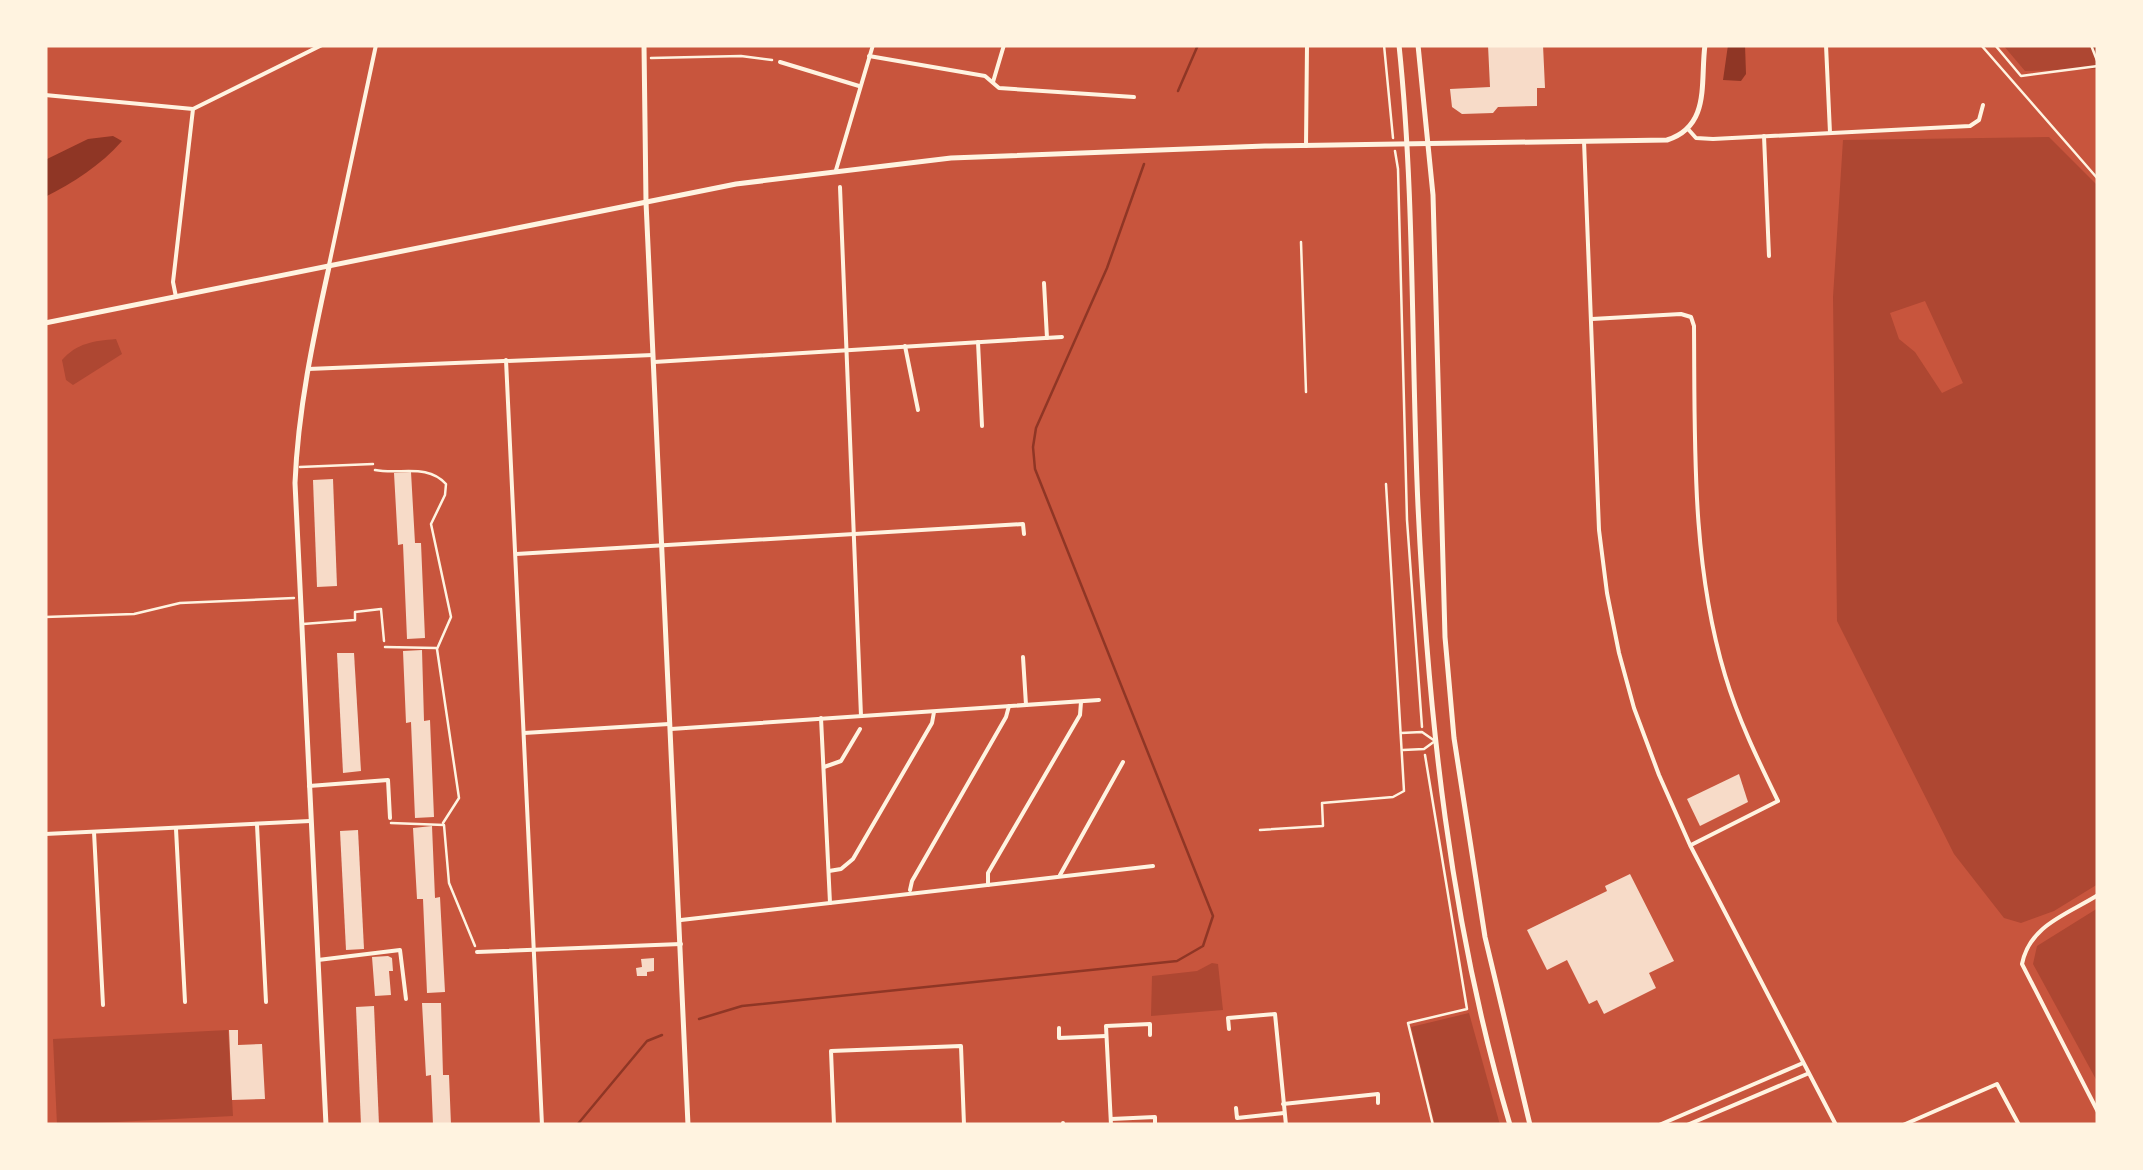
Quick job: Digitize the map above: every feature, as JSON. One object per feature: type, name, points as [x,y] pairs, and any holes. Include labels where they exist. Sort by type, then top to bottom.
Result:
[{"type":"street","points":[[305,45],[307,52]]},
{"type":"street","points":[[45,96],[193,108],[322,45]]},
{"type":"street","points":[[326,1125],[296,468],[307,369],[376,45]]},
{"type":"street","points":[[644,45],[646,202],[688,1125]]},
{"type":"street","points":[[836,170],[872,45]]},
{"type":"street","points":[[992,82],[1004,45]]},
{"type":"street","points":[[1306,45],[1306,146]]},
{"type":"street","points":[[1399,45],[1408,145],[1418,505],[1435,741],[1463,926],[1510,1125]]},
{"type":"street","points":[[1418,45],[1433,195],[1445,636],[1452,722],[1485,937],[1530,1125]]},
{"type":"street","points":[[45,323],[736,184],[836,170],[950,158],[1306,146],[1667,140],[1688,129],[1698,114],[1705,45]]},
{"type":"street","points":[[1826,45],[1830,133]]},
{"type":"street","points":[[869,56],[985,76],[999,88],[1134,97]]},
{"type":"street","points":[[780,62],[859,86]]},
{"type":"street","points":[[1688,129],[1700,139],[1970,126],[1979,120],[1983,105]]},
{"type":"street","points":[[176,297],[173,282],[193,108]]},
{"type":"street","points":[[1764,136],[1769,256]]},
{"type":"street","points":[[1584,141],[1599,530],[1607,593],[1634,708],[1690,845],[1836,1125]]},
{"type":"street","points":[[840,188],[861,716]]},
{"type":"street","points":[[1044,283],[1048,338]]},
{"type":"street","points":[[1592,319],[1681,314],[1693,320],[1696,502],[1713,626],[1740,718],[1778,801],[1690,845]]},
{"type":"street","points":[[307,369],[846,350],[1062,337]]},
{"type":"street","points":[[978,342],[982,426]]},
{"type":"street","points":[[905,346],[918,410]]},
{"type":"street","points":[[506,360],[542,1125]]},
{"type":"street","points":[[516,554],[1023,524],[1024,534]]},
{"type":"street","points":[[1023,657],[1026,705]]},
{"type":"street","points":[[524,733],[1099,700]]},
{"type":"street","points":[[988,885],[988,873],[1080,715],[1080,702]]},
{"type":"street","points":[[910,892],[912,881],[1009,706]]},
{"type":"street","points":[[829,872],[842,869],[853,860],[932,723],[934,712]]},
{"type":"street","points":[[822,718],[830,903]]},
{"type":"street","points":[[824,766],[842,761],[860,729]]},
{"type":"street","points":[[1060,875],[1124,762]]},
{"type":"street","points":[[309,786],[388,780],[390,818]]},
{"type":"street","points":[[45,834],[310,821]]},
{"type":"street","points":[[257,825],[266,1002]]},
{"type":"street","points":[[176,829],[185,1002]]},
{"type":"street","points":[[94,832],[103,1006]]},
{"type":"street","points":[[680,920],[1153,866]]},
{"type":"street","points":[[2098,895],[2038,931],[2028,941],[2022,964],[2098,1112]]},
{"type":"street","points":[[477,952],[681,944]]},
{"type":"street","points":[[318,960],[400,950],[406,1000]]},
{"type":"street","points":[[1229,1028],[1228,1018],[1274,1014],[1286,1125]]},
{"type":"street","points":[[1150,1035],[1150,1024],[1106,1026],[1111,1122],[1155,1117],[1156,1125]]},
{"type":"street","points":[[1059,1028],[1059,1038],[1106,1036]]},
{"type":"street","points":[[834,1125],[830,1051],[960,1046],[964,1125]]},
{"type":"street","points":[[1659,1125],[1803,1063]]},
{"type":"street","points":[[1687,1125],[1808,1073]]},
{"type":"street","points":[[1903,1125],[1997,1084],[2019,1125]]},
{"type":"street","points":[[1284,1104],[1378,1094],[1378,1103]]},
{"type":"street","points":[[1236,1108],[1237,1118],[1284,1113]]},
{"type":"lane","points":[[1995,45],[2021,76],[2098,64],[2092,45]]},
{"type":"lane","points":[[1300,242],[1306,392]]},
{"type":"lane","points":[[296,468],[373,464]]},
{"type":"lane","points":[[1260,830],[1323,826],[1322,803],[1393,798],[1404,791],[1386,484]]},
{"type":"lane","points":[[302,624],[355,620],[355,612],[381,609],[384,642]]},
{"type":"lane","points":[[1400,733],[1422,732],[1435,741],[1424,749],[1401,750]]},
{"type":"path","points":[[1981,45],[2098,178]]},
{"type":"path","points":[[644,58],[740,56],[780,62]]},
{"type":"path","points":[[373,464],[375,470],[420,471],[446,483],[445,495],[431,520],[450,618],[437,649],[459,798],[443,824],[448,883],[477,952]]},
{"type":"path","points":[[45,617],[134,614],[180,604],[300,597]]},
{"type":"path","points":[[384,642],[385,647],[437,649]]},
{"type":"path","points":[[390,818],[392,825],[443,824]]},
{"type":"path","points":[[1408,1024],[1433,1125]]},
{"type":"shaded area","points":[[1728,45],[1745,45],[1746,74],[1741,81],[1723,80]]},
{"type":"shaded area","points":[[2003,45],[2098,45],[2098,69],[2025,71]]},
{"type":"shaded area","points":[[113,136],[122,141],[105,158],[45,197],[45,160],[88,139]]},
{"type":"shaded area","points":[[2049,137],[2098,186],[2098,884],[2054,911],[2021,923],[2004,918],[1954,854],[1837,621],[1833,297],[1843,140]],"holes":[[[1925,301],[1963,383],[1942,393],[1915,352],[1899,339],[1890,313]]]},
{"type":"shaded area","points":[[116,339],[122,354],[73,385],[66,380],[62,360],[68,354],[86,344]]},
{"type":"shaded area","points":[[2098,908],[2098,1083],[2033,964],[2037,946]]},
{"type":"shaded area","points":[[1218,964],[1223,1010],[1151,1016],[1152,976],[1197,971]]},
{"type":"shaded area","points":[[1469,1013],[1500,1125],[1435,1125],[1411,1027]]},
{"type":"shaded area","points":[[228,1030],[233,1116],[57,1125],[53,1039]]},
{"type":"building","points":[[1488,45],[1543,45],[1545,88],[1537,88],[1537,106],[1498,107],[1493,113],[1462,114],[1452,107],[1450,89],[1490,87]]},
{"type":"building","points":[[411,472],[415,543],[421,543],[425,638],[407,639],[403,544],[398,545],[394,473]]},
{"type":"building","points":[[333,479],[337,586],[317,587],[313,480]]},
{"type":"building","points":[[422,650],[424,721],[430,720],[434,817],[415,818],[403,651]]},
{"type":"building","points":[[337,653],[354,653],[361,771],[343,773]]},
{"type":"building","points":[[1739,774],[1748,802],[1700,826],[1687,799]]},
{"type":"building","points":[[432,826],[445,992],[427,993],[423,899],[417,899],[413,828]]},
{"type":"building","points":[[358,830],[364,949],[346,950],[340,831]]},
{"type":"building","points":[[1630,874],[1674,961],[1649,973],[1656,988],[1604,1014],[1597,1000],[1589,1004],[1567,960],[1547,970],[1527,930],[1607,891],[1605,886]]},
{"type":"building","points":[[372,957],[392,958],[393,971],[389,971],[391,995],[375,996]]},
{"type":"building","points":[[654,958],[654,971],[637,976],[641,959]]},
{"type":"building","points":[[422,1003],[441,1003],[443,1075],[449,1075],[451,1125],[433,1125]]},
{"type":"building","points":[[374,1006],[379,1125],[361,1125],[356,1007]]},
{"type":"building","points":[[229,1030],[238,1030],[238,1045],[262,1044],[265,1099],[232,1100]]},
{"type":"waterway","points":[[1178,91],[1198,45]]},
{"type":"waterway","points":[[699,1019],[742,1006],[1177,961],[1203,946],[1213,916],[1035,469],[1033,447],[1036,428],[1107,268],[1144,164]]},
{"type":"waterway","points":[[577,1125],[647,1041],[662,1035]]}]
